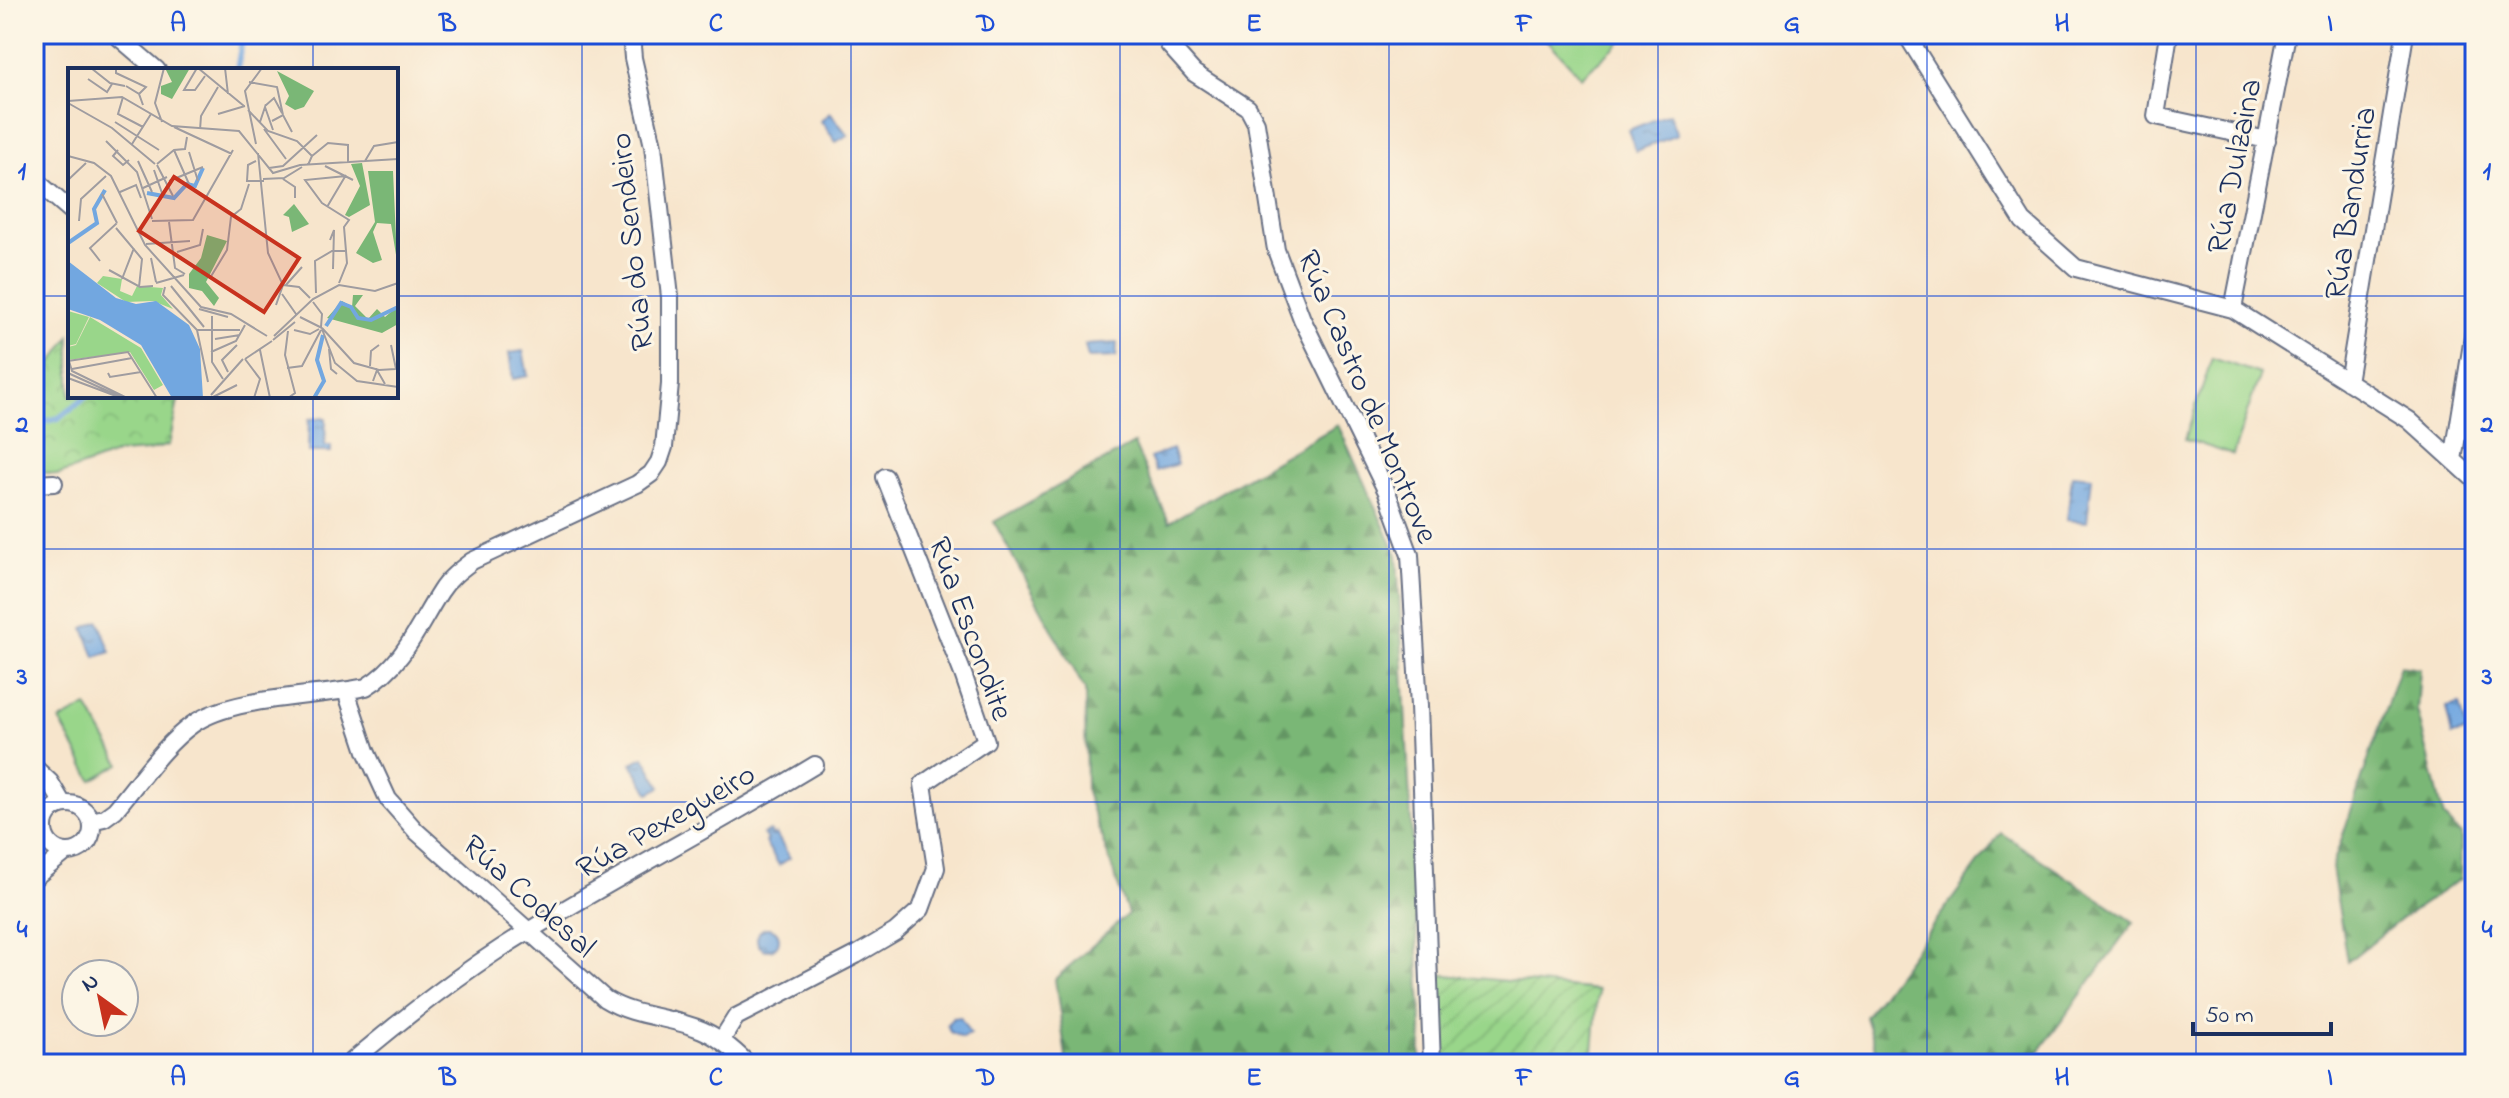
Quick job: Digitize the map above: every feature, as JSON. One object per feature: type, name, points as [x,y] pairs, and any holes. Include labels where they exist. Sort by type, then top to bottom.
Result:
[{"type":"street","points":[[115,34],[155,68]]},
{"type":"street","name":"Rúa do Sendeiro","points":[[34,878],[66,852],[74,852],[87,843],[91,836],[91,821],[104,818],[115,810],[175,740],[194,723],[250,705],[366,687],[396,663],[408,648],[440,591],[472,561],[637,484],[651,474],[664,447],[670,384],[670,297],[653,146],[633,58],[631,34]]},
{"type":"street","name":"Rúa Castro de Montrove","points":[[1176,34],[1169,45],[1194,73],[1248,108],[1256,123],[1276,250],[1302,319],[1387,492],[1410,555],[1419,706],[1432,1064]]},
{"type":"street","points":[[1906,34],[2023,221],[2076,268],[2233,309],[2409,420],[2475,480]]},
{"type":"street","points":[[2169,34],[2156,116],[2267,140]]},
{"type":"street","name":"Rúa Dulzaina","points":[[2233,309],[2287,34]]},
{"type":"street","name":"Rúa Bandurria","points":[[2348,382],[2405,34]]},
{"type":"street","points":[[34,179],[68,208]]},
{"type":"street","points":[[2453,460],[2475,325]]},
{"type":"street","name":"Rúa Escondite","points":[[721,1041],[736,1017],[856,955],[895,932],[921,909],[936,868],[923,784],[986,741],[963,674],[885,477]]},
{"type":"street","points":[[34,484],[54,483]]},
{"type":"street","name":"Rúa Codesal","points":[[346,691],[366,751],[388,799],[416,831],[612,1004],[639,1015],[700,1028],[748,1064]]},
{"type":"street","name":"Rúa Pexegueiro","points":[[349,1064],[456,978],[530,930],[717,825],[815,765]]},
{"type":"street","points":[[34,767],[50,782],[63,804],[83,809],[91,821]]},
{"type":"street","name":"Rúa do Sendeiro","points":[[34,878],[44,860],[45,818],[50,811],[63,804]]},
{"type":"street","points":[[46,840],[52,847],[66,852]]},
{"type":"green space","points":[[1542,34],[1613,34],[1620,42],[1581,77]]},
{"type":"green space","points":[[68,339],[68,398],[179,398],[169,445],[148,451],[118,453],[58,475],[34,470],[34,375],[47,371]]},
{"type":"green space","points":[[2212,358],[2260,374],[2233,455],[2185,439]]},
{"type":"green space","points":[[1338,425],[1397,555],[1422,1029],[1420,1064],[1067,1064],[1055,979],[1128,914],[1086,792],[1085,690],[994,522],[1134,444],[1169,522]]},
{"type":"green space","points":[[2400,666],[2420,669],[2417,710],[2444,818],[2461,835],[2460,879],[2401,919],[2347,962],[2332,867]]},
{"type":"green space","points":[[87,706],[120,764],[92,780],[60,721]]},
{"type":"green space","points":[[2001,833],[2134,922],[2030,1064],[1880,1064],[1865,1017]]},
{"type":"green space","points":[[1436,974],[1598,990],[1592,1064],[1437,1064]]},
{"type":"water","points":[[830,113],[848,135],[836,142],[821,121]]},
{"type":"water","points":[[1669,114],[1677,135],[1636,151],[1628,130]]},
{"type":"water","points":[[1117,343],[1116,357],[1088,358],[1085,345]]},
{"type":"water","points":[[523,351],[528,376],[513,379],[509,353]]},
{"type":"water","points":[[326,418],[325,446],[331,446],[331,452],[308,452],[309,419]]},
{"type":"water","points":[[1172,449],[1177,464],[1156,471],[1150,458]]},
{"type":"water","points":[[2072,475],[2092,477],[2087,522],[2067,520]]},
{"type":"water","points":[[99,621],[111,652],[95,657],[84,628]]},
{"type":"water","points":[[2460,704],[2467,732],[2452,735],[2446,707]]},
{"type":"water","points":[[644,757],[661,787],[649,793],[632,763]]},
{"type":"water","points":[[770,831],[773,836],[776,834],[790,858],[779,865],[765,842],[767,840],[763,834]]},
{"type":"water","points":[[768,928],[776,931],[779,939],[776,947],[768,950],[760,947],[757,939],[760,931]]},
{"type":"water","points":[[960,1017],[970,1034],[962,1038],[950,1032],[947,1024],[953,1018]]},
{"type":"waterway","points":[[237,68],[243,34]]},
{"type":"waterway","points":[[34,424],[59,418],[84,398]]}]
